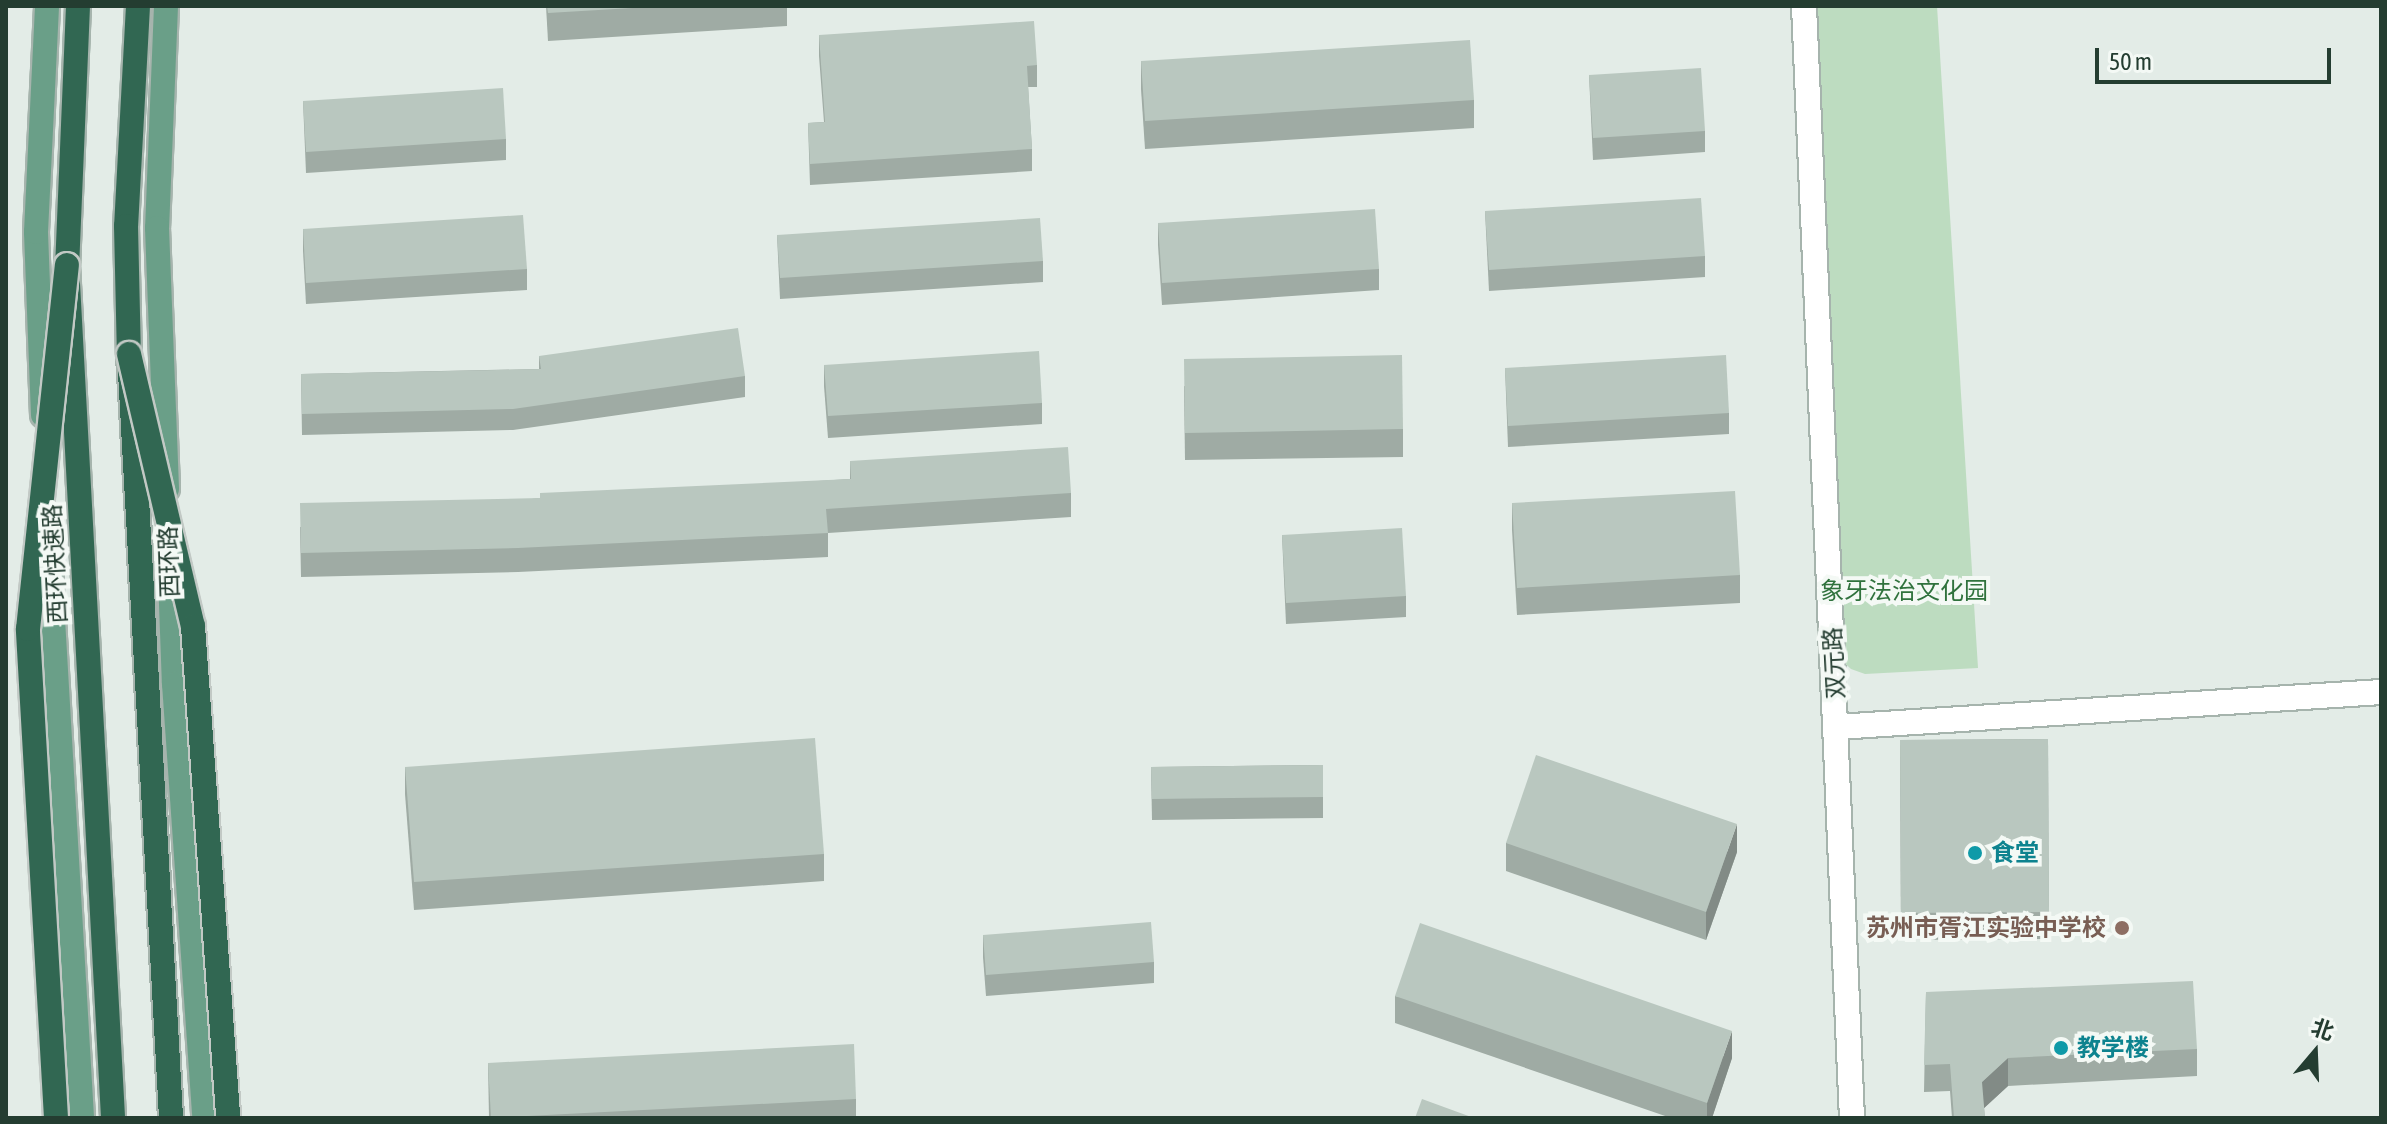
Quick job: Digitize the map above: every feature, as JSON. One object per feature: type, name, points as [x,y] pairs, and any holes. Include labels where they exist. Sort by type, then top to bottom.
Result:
[{"type":"highway","name":"西环快速路","points":[[78,6],[67,265],[113,1118]]},
{"type":"highway","points":[[138,6],[126,226],[129,354],[171,1118]]},
{"type":"highway","points":[[56,1118],[28,629],[67,265]]},
{"type":"highway","points":[[129,354],[193,626],[228,1118]]},
{"type":"main road","points":[[47,6],[36,232],[55,698],[82,1118]]},
{"type":"main road","name":"西环路","points":[[166,6],[157,228],[174,684],[204,1118]]},
{"type":"street","name":"双元路","points":[[1804,6],[1837,727],[2381,692]]},
{"type":"street","points":[[1837,727],[1852,1118]]},
{"type":"green space","name":"象牙法治文化园","points":[[1812,6],[1937,6],[1978,668],[1865,674],[1851,669],[1837,656]]},
{"type":"building","points":[[547,6],[666,6],[548,13]]},
{"type":"building","points":[[1034,21],[1037,65],[1027,66],[1032,149],[810,164],[808,123],[825,122],[819,35]]},
{"type":"building","points":[[1470,40],[1474,100],[1145,121],[1141,61]]},
{"type":"building","points":[[1701,68],[1705,131],[1593,138],[1589,75]]},
{"type":"building","points":[[503,88],[506,139],[306,152],[303,101]]},
{"type":"building","points":[[1701,198],[1705,256],[1489,270],[1485,211]]},
{"type":"building","points":[[1375,209],[1379,269],[1162,283],[1158,223]]},
{"type":"building","points":[[523,215],[527,269],[306,283],[303,229]]},
{"type":"building","points":[[1040,218],[1043,261],[780,278],[777,235]]},
{"type":"building","points":[[738,328],[745,376],[513,409],[302,414],[301,374],[541,369],[539,356]]},
{"type":"building","points":[[1039,351],[1042,403],[828,416],[824,365]]},
{"type":"building","points":[[1402,355],[1403,429],[1185,433],[1184,359]]},
{"type":"building","points":[[1726,355],[1729,413],[1508,426],[1505,368]]},
{"type":"building","points":[[1068,447],[1071,493],[826,509],[828,533],[518,548],[301,553],[300,503],[540,498],[540,493],[851,479],[850,461]]},
{"type":"building","points":[[1735,491],[1740,575],[1517,588],[1512,503]]},
{"type":"building","points":[[1402,528],[1406,596],[1286,603],[1282,535]]},
{"type":"building","points":[[815,738],[824,854],[414,882],[405,767]]},
{"type":"building","name":"食堂","points":[[2048,739],[2049,912],[1901,913],[1900,740]]},
{"type":"building","points":[[1536,755],[1737,824],[1706,912],[1506,843]]},
{"type":"building","points":[[1323,765],[1323,797],[1152,799],[1151,767]]},
{"type":"building","points":[[1151,922],[1154,962],[986,975],[983,935]]},
{"type":"building","points":[[1420,923],[1732,1031],[1707,1103],[1395,996]]},
{"type":"building","name":"教学楼","points":[[2193,981],[2197,1049],[2008,1058],[1982,1082],[1985,1118],[1954,1118],[1950,1064],[1924,1065],[1926,992]]},
{"type":"building","points":[[854,1044],[856,1099],[491,1118],[488,1063]]},
{"type":"building","points":[[1422,1099],[1474,1118],[1415,1118]]},
{"type":"place","name":"食堂","points":[[1975,853]]},
{"type":"place","name":"苏州市胥江实验中学校","points":[[2122,928]]},
{"type":"place","name":"教学楼","points":[[2061,1048]]}]
